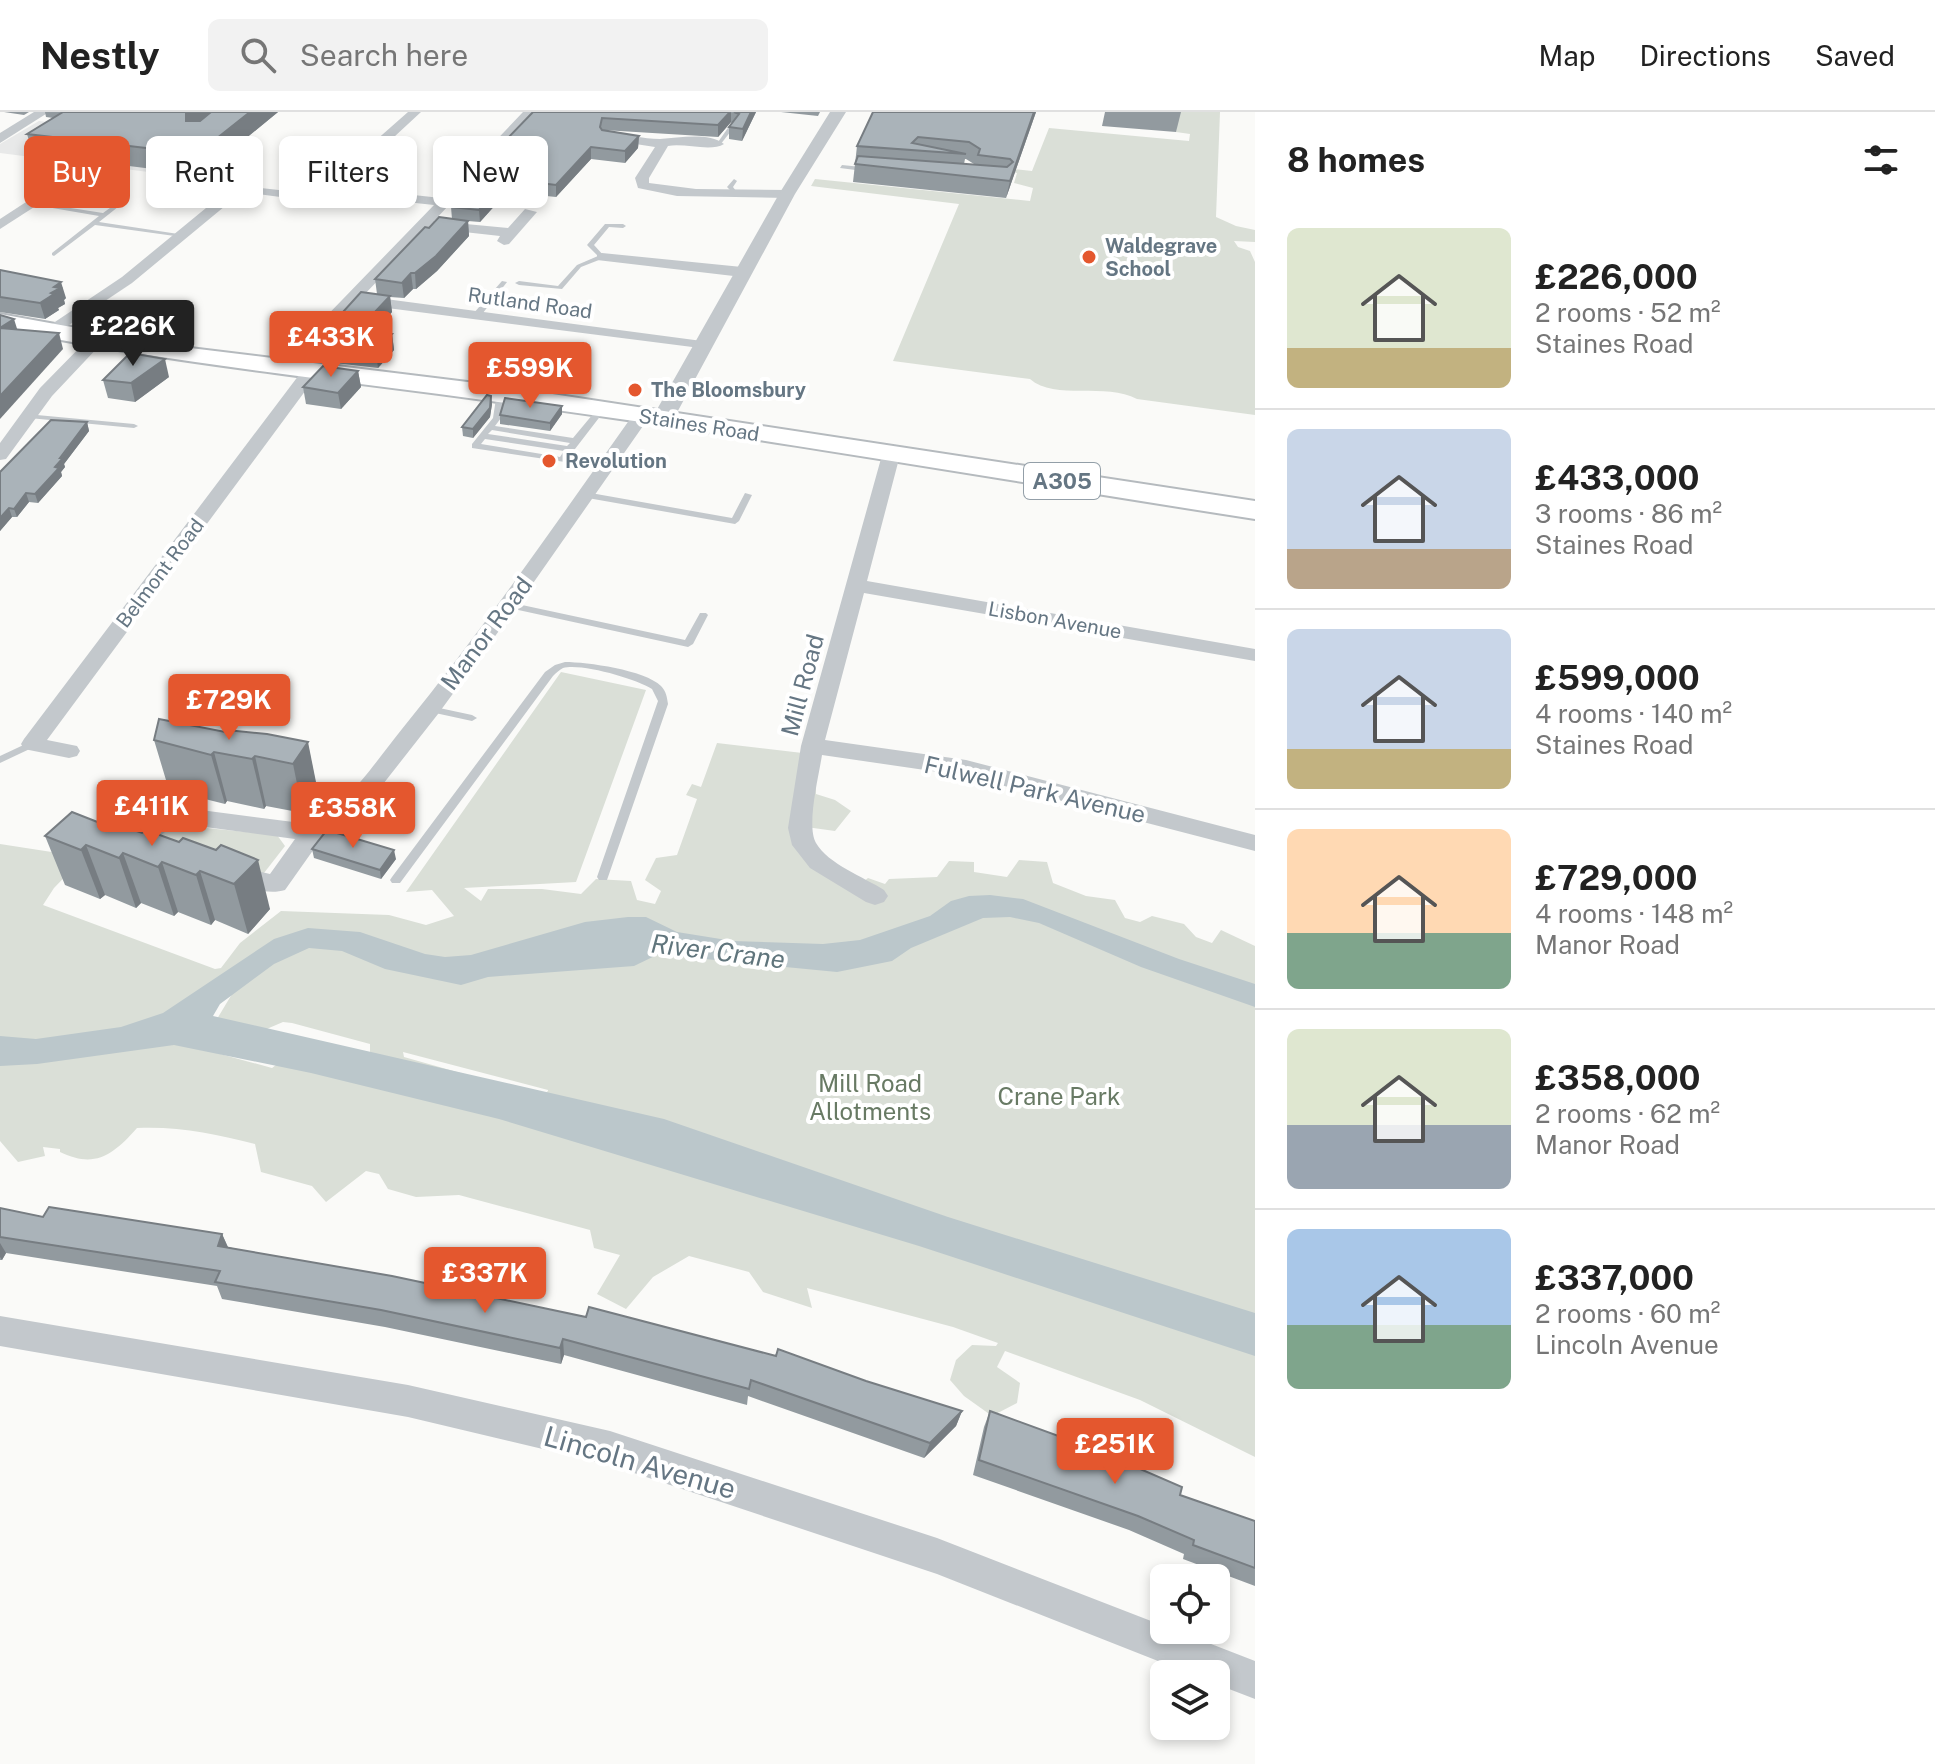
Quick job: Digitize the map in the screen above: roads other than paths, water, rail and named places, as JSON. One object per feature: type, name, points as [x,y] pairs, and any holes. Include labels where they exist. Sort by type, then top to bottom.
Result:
[{"type":"main road","name":"Staines Road","points":[[0,321],[95,341],[299,369],[582,432],[652,418],[1255,510]]},
{"type":"street","points":[[0,139],[43,112]]},
{"type":"street","points":[[389,136],[415,112]]},
{"type":"street","name":"Belmont Road","points":[[507,136],[530,112]]},
{"type":"street","points":[[652,418],[702,346],[787,194],[838,112]]},
{"type":"street","points":[[608,136],[659,143],[682,140],[718,144]]},
{"type":"street","points":[[659,143],[662,146],[642,178],[643,185],[707,193],[733,186],[787,194]]},
{"type":"street","points":[[48,332],[127,280],[239,188],[279,193]]},
{"type":"street","points":[[0,225],[26,208]]},
{"type":"street","name":"Belmont Road","points":[[32,744],[352,299],[439,208]]},
{"type":"street","points":[[426,224],[508,237],[530,212]]},
{"type":"street","points":[[602,257],[742,272]]},
{"type":"street","name":"Rutland Road","points":[[352,299],[702,346]]},
{"type":"street","points":[[0,455],[46,392],[95,341]]},
{"type":"street","name":"Manor Road","points":[[202,867],[276,884],[312,833],[330,824],[361,796],[508,605],[585,495],[652,418]]},
{"type":"street","name":"Mill Road","points":[[875,896],[819,862],[804,845],[800,828],[812,746],[891,455]]},
{"type":"street","name":"Lisbon Avenue","points":[[855,585],[1255,655]]},
{"type":"street","points":[[32,744],[69,751]]},
{"type":"street","name":"Fulwell Park Avenue","points":[[812,746],[966,768],[1255,843]]},
{"type":"street","points":[[159,857],[129,850],[170,814],[312,833]]},
{"type":"street","name":"Lincoln Avenue","points":[[0,1331],[408,1401],[610,1448],[937,1556],[1255,1680]]},
{"type":"lane","points":[[718,144],[732,126]]},
{"type":"lane","points":[[842,167],[885,171]]},
{"type":"lane","points":[[58,208],[104,215]]},
{"type":"lane","points":[[54,254],[113,208]]},
{"type":"lane","points":[[93,223],[182,235]]},
{"type":"lane","points":[[519,283],[560,288],[579,266],[602,257],[590,245],[607,225],[623,226]]},
{"type":"lane","points":[[476,316],[504,282]]},
{"type":"lane","points":[[495,415],[582,432],[562,460],[475,446],[495,415]]},
{"type":"lane","points":[[29,416],[134,426]]},
{"type":"lane","points":[[482,436],[582,432]]},
{"type":"lane","points":[[585,495],[735,521],[748,495]]},
{"type":"lane","points":[[508,605],[688,644],[703,615]]},
{"type":"lane","points":[[396,880],[504,725],[556,667],[575,664],[638,678],[659,689],[663,704],[603,877]]},
{"type":"lane","points":[[430,709],[472,718]]},
{"type":"lane","points":[[0,760],[32,744]]},
{"type":"water","name":"River Crane","points":[[990,895],[1023,899],[1179,959],[1255,984],[1255,1007],[1141,967],[1039,923],[1010,917],[983,918],[911,948],[892,961],[837,972],[684,957],[663,952],[634,966],[488,977],[461,985],[385,969],[342,951],[309,948],[274,964],[220,1004],[213,1016],[664,1119],[948,1217],[1255,1313],[1255,1356],[919,1246],[499,1119],[311,1073],[174,1045],[37,1064],[0,1066],[0,1036],[36,1039],[121,1027],[163,1013],[274,939],[308,928],[360,932],[425,954],[445,957],[471,955],[585,922],[628,917],[646,917],[677,932],[733,941],[823,944],[860,940],[930,916],[951,901]]},
{"type":"place","name":"Waldegrave School","points":[[1089,257]]},
{"type":"place","name":"The Bloomsbury","points":[[635,390]]},
{"type":"place","name":"Revolution","points":[[549,461]]},
{"type":"park label","name":"Crane Park","points":[[1059,1096]]},
{"type":"park label","name":"Mill Road Allotments","points":[[870,1097]]}]
